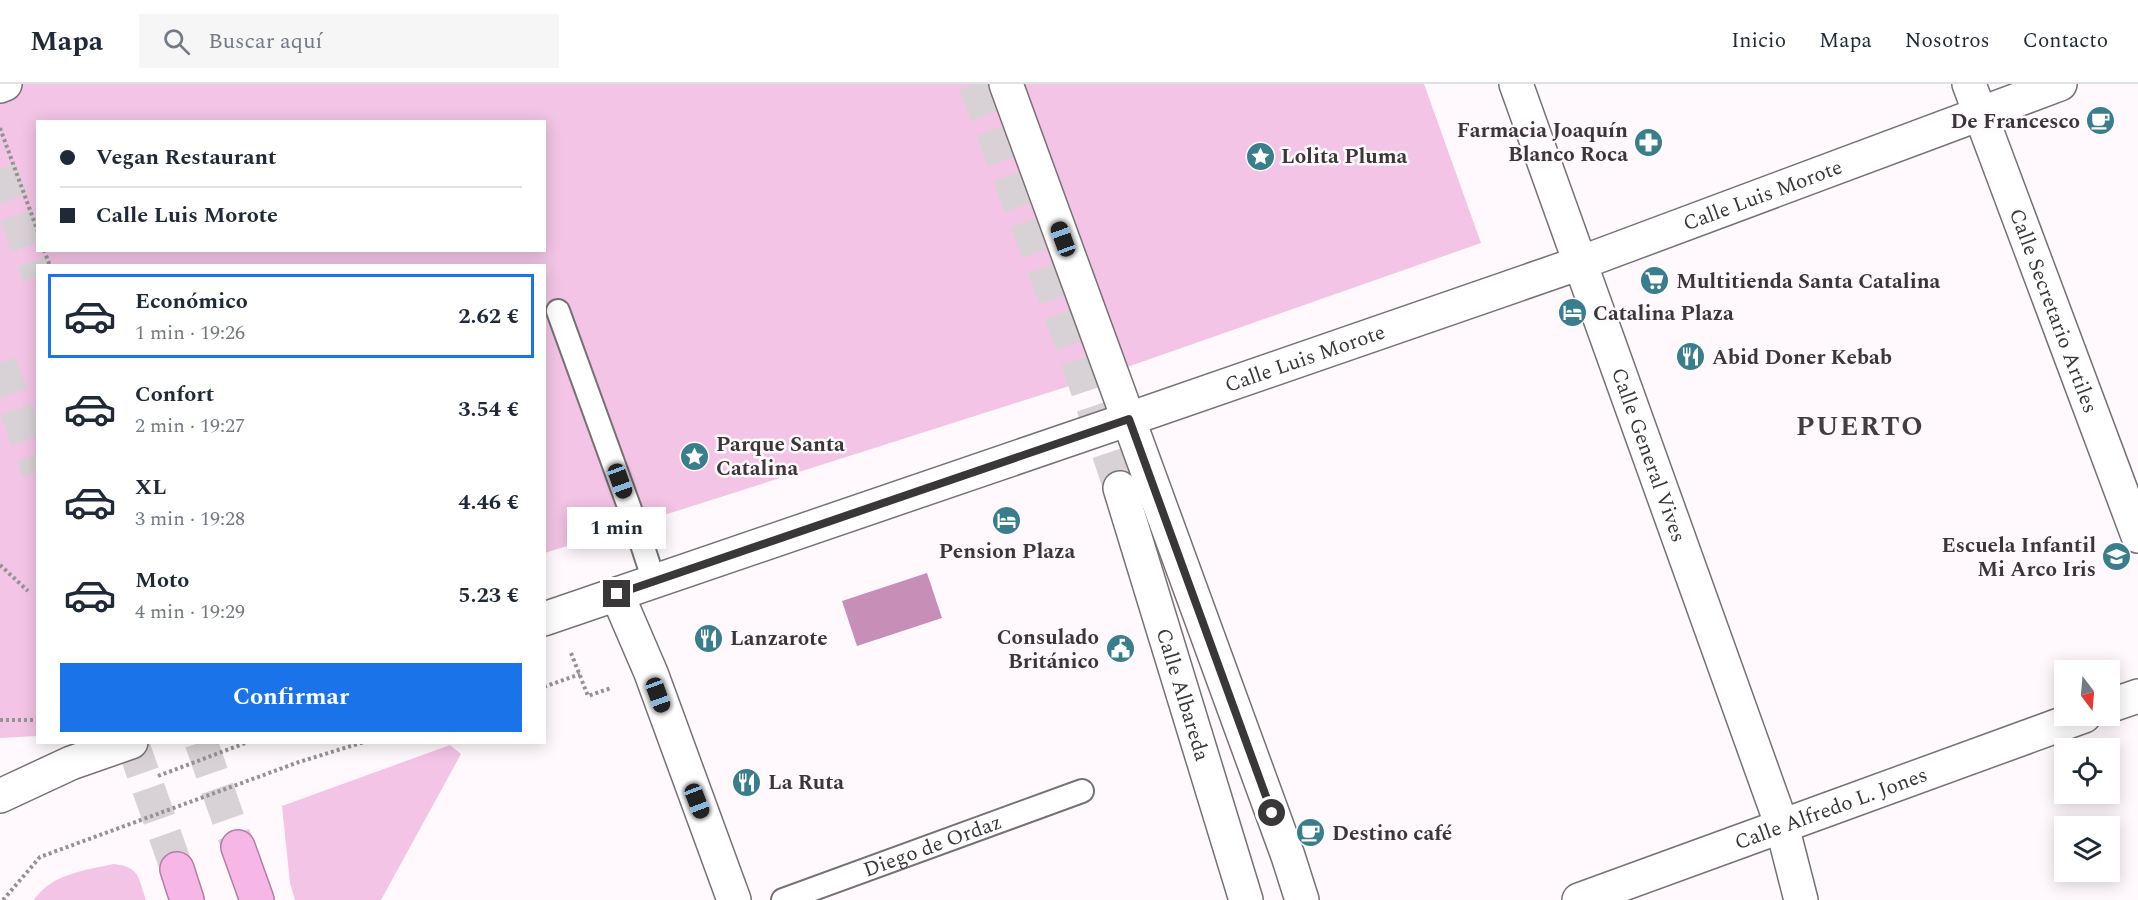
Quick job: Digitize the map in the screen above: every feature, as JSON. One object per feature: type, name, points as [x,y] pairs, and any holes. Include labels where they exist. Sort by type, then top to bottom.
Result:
[{"type":"highway","points":[[238,847],[257,900]]},
{"type":"highway","points":[[177,869],[187,900]]},
{"type":"street","points":[[0,86],[5,84]]},
{"type":"street","name":"Calle Albareda","points":[[1006,84],[1288,856],[1302,900]]},
{"type":"street","name":"Calle General Vives","points":[[1516,84],[1782,826],[1801,900]]},
{"type":"street","name":"Calle Luis Morote","points":[[551,618],[1580,262],[1975,99],[2060,84]]},
{"type":"street","name":"Calle Secretario Artiles","points":[[1975,99],[2138,536]]},
{"type":"street","name":"Calle Albareda","points":[[1120,488],[1246,900]]},
{"type":"street","points":[[617,594],[651,673],[734,900]]},
{"type":"street","points":[[2120,702],[2138,696]]},
{"type":"street","name":"Calle Alfredo L. Jones","points":[[1579,900],[2057,726]]},
{"type":"street","points":[[0,796],[71,763],[124,744]]},
{"type":"street","points":[[0,777],[71,763]]},
{"type":"lane","points":[[558,310],[654,581]]},
{"type":"lane","name":"Diego de Ordaz","points":[[783,900],[1082,791]]},
{"type":"path","points":[[0,128],[36,227]]},
{"type":"path","points":[[0,565],[28,591]]},
{"type":"path","points":[[551,618],[580,674],[588,696],[651,673]]},
{"type":"path","points":[[546,686],[580,674]]},
{"type":"path","points":[[0,720],[36,720]]},
{"type":"path","points":[[3,900],[40,857],[288,766],[358,744]]},
{"type":"shaded area","name":"Parque Santa Catalina","points":[[0,84],[1424,84],[1481,243],[1113,372],[546,553],[546,264],[36,264],[36,736],[0,738]]},
{"type":"shaded area","points":[[927,573],[942,618],[857,646],[842,601]]},
{"type":"shaded area","points":[[450,745],[461,754],[381,900],[295,900],[290,883],[282,806]]},
{"type":"shaded area","points":[[114,864],[123,865],[137,874],[146,900],[34,900],[50,884],[70,874]]},
{"type":"tunnel","points":[[975,84],[1072,345],[1120,488]]},
{"type":"tunnel","points":[[0,169],[36,270]]},
{"type":"tunnel","points":[[0,363],[36,465]]},
{"type":"tunnel","points":[[133,744],[177,869]]},
{"type":"tunnel","points":[[202,744],[238,847]]},
{"type":"place","name":"De Francesco","points":[[2101,121]]},
{"type":"place","name":"Farmacia Joaquín Blanco Roca","points":[[1649,142]]},
{"type":"place","name":"Lolita Pluma","points":[[1260,156]]},
{"type":"place","name":"Multitienda Santa Catalina","points":[[1655,281]]},
{"type":"place","name":"Catalina Plaza","points":[[1572,313]]},
{"type":"place","name":"Abid Doner Kebab","points":[[1691,357]]},
{"type":"place","name":"Parque Santa Catalina","points":[[695,456]]},
{"type":"place","name":"Pension Plaza","points":[[1007,520]]},
{"type":"place","name":"Escuela Infantil Mi Arco Iris","points":[[2117,557]]},
{"type":"place","name":"Lanzarote","points":[[709,638]]},
{"type":"place","name":"Consulado Británico","points":[[1120,649]]},
{"type":"place","name":"La Ruta","points":[[747,782]]},
{"type":"place","name":"Destino café","points":[[1311,833]]},
{"type":"district","name":"PUERTO","points":[[1860,426]]},
{"type":"route","points":[[617,594],[1129,419],[1272,813]]}]
